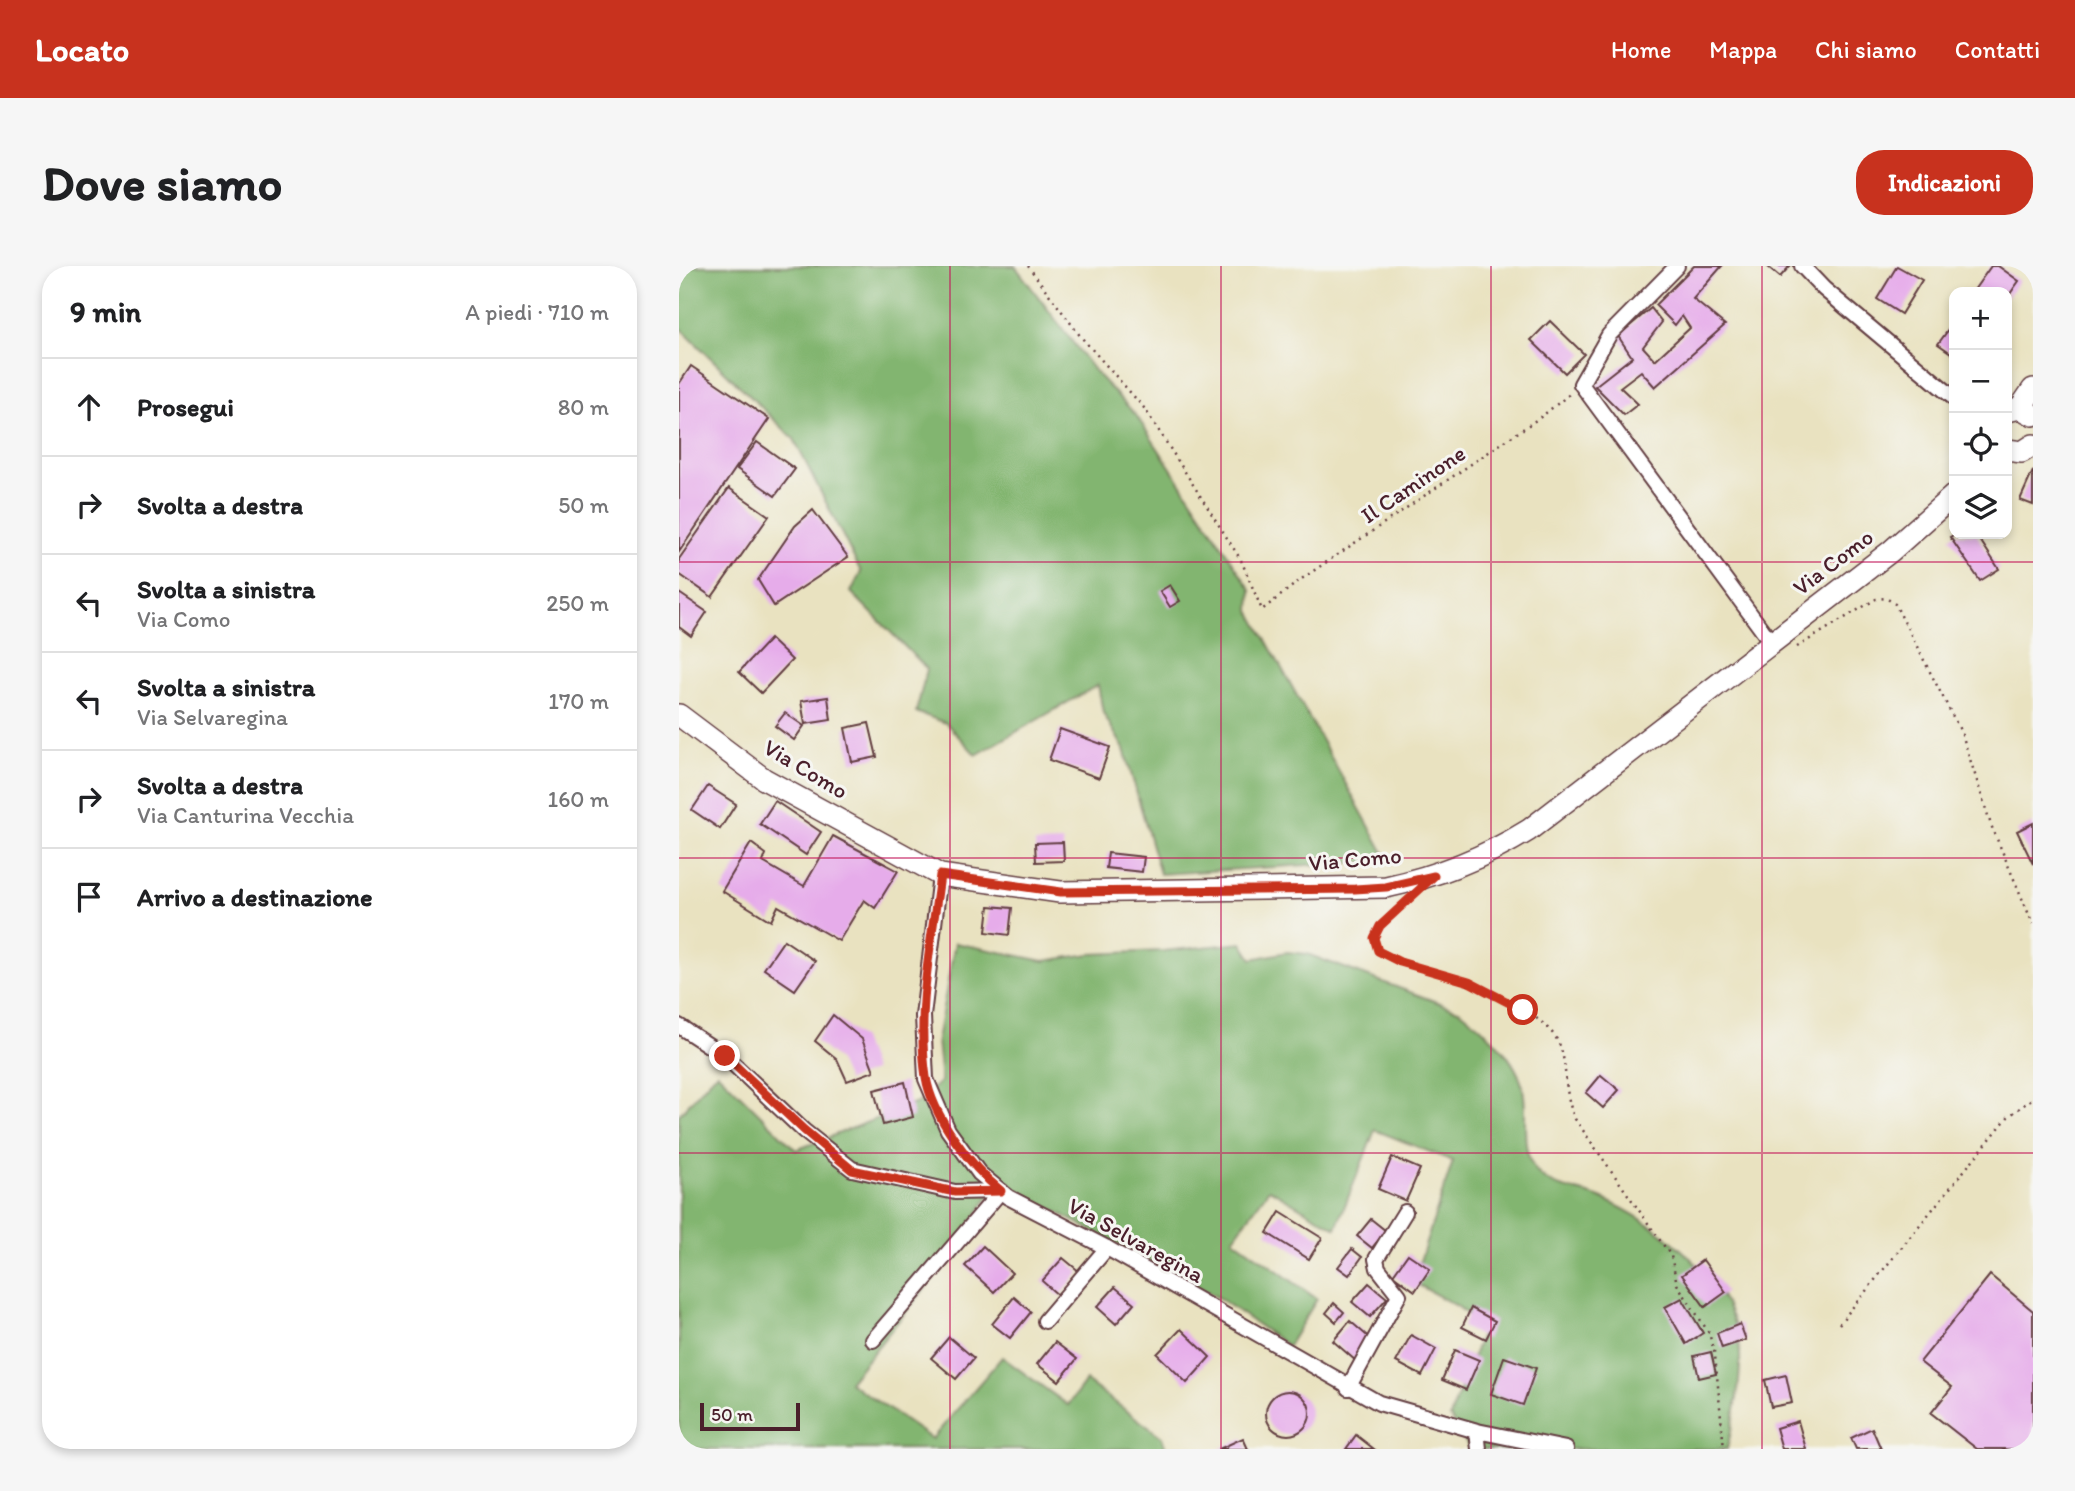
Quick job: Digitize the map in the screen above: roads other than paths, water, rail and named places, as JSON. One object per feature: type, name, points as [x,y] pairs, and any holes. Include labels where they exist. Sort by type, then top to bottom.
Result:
[{"type":"main road","points":[[2020,411],[2033,389]]},
{"type":"main road","name":"Via Como","points":[[679,715],[764,779],[940,875],[1061,892],[1386,887],[1434,876],[1499,849],[1529,830],[1780,647],[1949,499]]},
{"type":"street","points":[[1677,266],[1609,335],[1581,384],[1780,647]]},
{"type":"street","points":[[1802,266],[1824,289],[1949,394]]},
{"type":"street","name":"Via Selvaregina","points":[[940,875],[923,1016],[926,1079],[948,1130],[979,1173],[1001,1191],[1107,1248],[1378,1404],[1477,1431],[1566,1449]]},
{"type":"street","points":[[679,1026],[725,1056],[804,1130],[852,1170],[955,1192],[1001,1191]]},
{"type":"street","points":[[873,1340],[1001,1191]]},
{"type":"street","points":[[1348,1388],[1399,1296],[1378,1268],[1376,1259],[1405,1212]]},
{"type":"street","points":[[1045,1321],[1107,1248]]},
{"type":"street","points":[[1477,1431],[1479,1449]]}]
